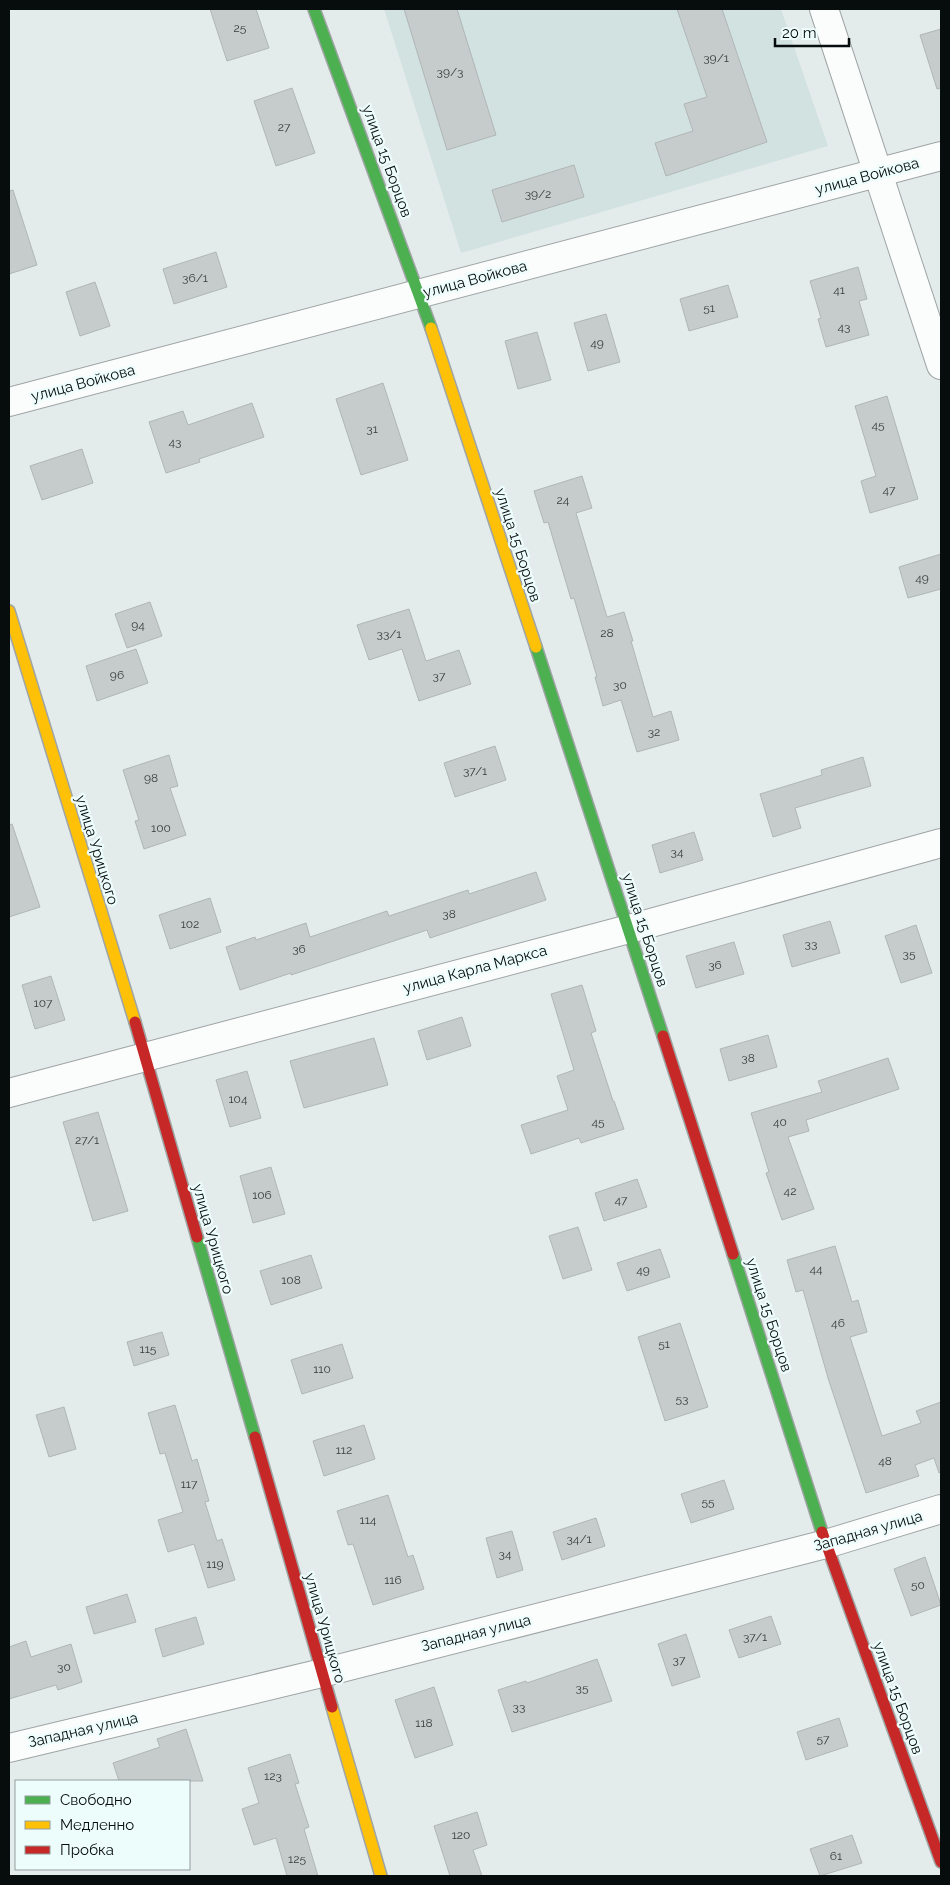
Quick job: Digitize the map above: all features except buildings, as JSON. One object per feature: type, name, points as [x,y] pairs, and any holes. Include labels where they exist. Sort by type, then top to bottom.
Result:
[{"type":"street","name":"улица 15 Борцов","points":[[314,9],[420,294],[629,929],[826,1544],[941,1862]]},
{"type":"street","points":[[824,9],[941,365]]},
{"type":"street","name":"улица Войкова","points":[[9,402],[941,156]]},
{"type":"street","name":"улица Урицкого","points":[[9,611],[145,1056],[381,1876]]},
{"type":"street","name":"улица Карла Маркса","points":[[9,1093],[629,929],[941,843]]},
{"type":"street","name":"Западная улица","points":[[9,1748],[322,1673],[826,1544],[941,1509]]},
{"type":"shaded area","points":[[384,9],[781,9],[828,146],[461,253]]},
{"type":"traffic: fast","points":[[314,9],[431,328]]},
{"type":"traffic: fast","points":[[536,647],[663,1036]]},
{"type":"traffic: fast","points":[[197,1237],[255,1437]]},
{"type":"traffic: fast","points":[[733,1254],[822,1532]]},
{"type":"traffic: slow","points":[[431,328],[536,647]]},
{"type":"traffic: slow","points":[[9,611],[135,1022]]},
{"type":"traffic: slow","points":[[332,1707],[381,1876]]},
{"type":"traffic: jam","points":[[135,1022],[197,1237]]},
{"type":"traffic: jam","points":[[663,1036],[733,1254]]},
{"type":"traffic: jam","points":[[255,1437],[332,1707]]},
{"type":"traffic: jam","points":[[822,1532],[941,1862]]}]
